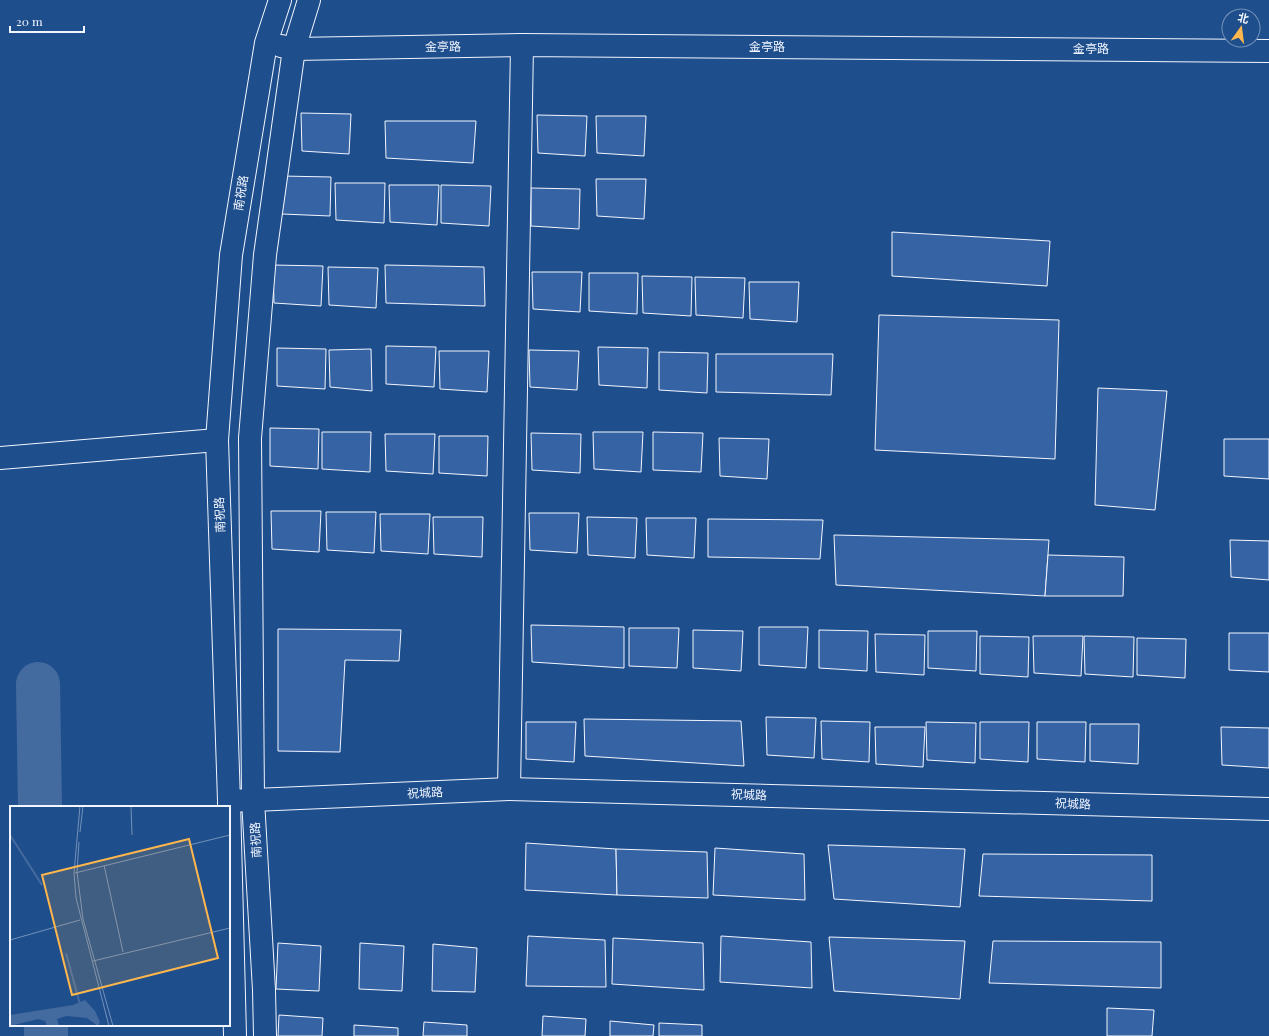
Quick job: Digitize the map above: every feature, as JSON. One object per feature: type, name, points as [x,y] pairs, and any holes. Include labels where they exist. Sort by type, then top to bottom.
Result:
[{"type":"main road","name":"南祝路","points":[[229,806],[217,440],[231,255],[266,43],[280,0]]},
{"type":"main road","name":"南祝路","points":[[265,1036],[254,800],[250,438],[265,255],[294,49],[309,0]]},
{"type":"main road","name":"金亭路","points":[[266,43],[294,49],[522,45],[1269,51]]},
{"type":"main road","points":[[508,789],[522,45]]},
{"type":"main road","points":[[0,458],[217,440]]},
{"type":"main road","name":"祝城路","points":[[229,801],[508,789],[1269,809]]},
{"type":"main road","name":"南祝路","points":[[230,840],[235,1036]]},
{"type":"building","points":[[301,113],[351,114],[349,154],[302,151]]},
{"type":"building","points":[[537,115],[587,116],[585,156],[538,153]]},
{"type":"building","points":[[596,116],[646,116],[644,156],[597,153]]},
{"type":"building","points":[[385,121],[476,121],[473,163],[386,158]]},
{"type":"building","points":[[282,176],[331,177],[330,216],[282,214]]},
{"type":"building","points":[[596,179],[646,179],[644,219],[597,216]]},
{"type":"building","points":[[335,183],[385,183],[384,223],[336,220]]},
{"type":"building","points":[[389,185],[439,185],[437,225],[390,222]]},
{"type":"building","points":[[441,185],[491,186],[489,226],[441,223]]},
{"type":"building","points":[[531,188],[580,189],[579,229],[531,226]]},
{"type":"building","points":[[892,232],[1050,241],[1047,286],[892,276]]},
{"type":"building","points":[[273,265],[323,266],[321,306],[274,303]]},
{"type":"building","points":[[385,265],[484,267],[485,306],[386,303]]},
{"type":"building","points":[[328,267],[378,268],[376,308],[329,305]]},
{"type":"building","points":[[532,272],[582,272],[580,312],[533,309]]},
{"type":"building","points":[[589,273],[638,273],[637,314],[589,311]]},
{"type":"building","points":[[642,276],[692,277],[691,316],[643,313]]},
{"type":"building","points":[[695,277],[745,278],[743,318],[696,315]]},
{"type":"building","points":[[749,282],[799,282],[797,322],[750,319]]},
{"type":"building","points":[[879,315],[1059,320],[1055,459],[875,450]]},
{"type":"building","points":[[386,346],[436,347],[434,387],[386,384]]},
{"type":"building","points":[[598,347],[648,348],[647,388],[599,385]]},
{"type":"building","points":[[277,348],[326,349],[325,389],[277,386]]},
{"type":"building","points":[[371,349],[372,391],[330,387],[329,350]]},
{"type":"building","points":[[529,350],[579,351],[577,390],[530,387]]},
{"type":"building","points":[[439,351],[489,351],[487,392],[440,389]]},
{"type":"building","points":[[659,352],[708,353],[707,393],[659,390]]},
{"type":"building","points":[[716,354],[833,354],[831,395],[716,392]]},
{"type":"building","points":[[1098,388],[1167,391],[1155,510],[1095,505]]},
{"type":"building","points":[[270,428],[319,429],[318,469],[270,466]]},
{"type":"building","points":[[322,432],[371,432],[370,472],[322,469]]},
{"type":"building","points":[[593,432],[643,432],[641,472],[594,469]]},
{"type":"building","points":[[653,432],[703,433],[701,472],[653,470]]},
{"type":"building","points":[[531,433],[581,434],[580,473],[532,470]]},
{"type":"building","points":[[385,434],[435,434],[433,474],[386,471]]},
{"type":"building","points":[[439,436],[488,436],[487,476],[439,473]]},
{"type":"building","points":[[719,438],[769,439],[767,479],[720,476]]},
{"type":"building","points":[[1224,439],[1269,439],[1269,479],[1224,476]]},
{"type":"building","points":[[271,511],[321,511],[319,552],[272,549]]},
{"type":"building","points":[[326,512],[376,512],[374,553],[327,550]]},
{"type":"building","points":[[529,513],[579,513],[577,553],[530,550]]},
{"type":"building","points":[[380,514],[430,514],[428,554],[381,551]]},
{"type":"building","points":[[433,517],[483,517],[482,557],[434,554]]},
{"type":"building","points":[[587,517],[637,518],[635,558],[588,555]]},
{"type":"building","points":[[646,518],[696,518],[694,558],[647,555]]},
{"type":"building","points":[[708,519],[823,520],[820,559],[708,557]]},
{"type":"building","points":[[834,535],[1049,540],[1045,596],[836,585]]},
{"type":"building","points":[[1230,540],[1269,541],[1269,580],[1231,577]]},
{"type":"building","points":[[1048,555],[1124,557],[1123,596],[1045,596]]},
{"type":"building","points":[[531,625],[624,627],[624,668],[532,662]]},
{"type":"building","points":[[759,627],[808,627],[806,668],[759,665]]},
{"type":"building","points":[[629,628],[679,628],[677,668],[629,666]]},
{"type":"building","points":[[278,629],[401,630],[399,661],[345,660],[340,752],[278,751]]},
{"type":"building","points":[[693,630],[743,631],[741,671],[693,668]]},
{"type":"building","points":[[819,630],[868,631],[867,671],[819,668]]},
{"type":"building","points":[[928,631],[977,631],[976,671],[928,668]]},
{"type":"building","points":[[1229,633],[1269,633],[1269,672],[1229,670]]},
{"type":"building","points":[[875,634],[925,635],[924,675],[876,672]]},
{"type":"building","points":[[980,636],[1029,637],[1028,677],[980,674]]},
{"type":"building","points":[[1033,636],[1083,636],[1081,676],[1034,673]]},
{"type":"building","points":[[1084,636],[1134,637],[1133,677],[1085,674]]},
{"type":"building","points":[[1137,638],[1186,639],[1185,678],[1137,675]]},
{"type":"building","points":[[766,717],[816,718],[814,758],[767,755]]},
{"type":"building","points":[[584,719],[741,721],[744,766],[585,756]]},
{"type":"building","points":[[821,721],[870,722],[869,762],[822,759]]},
{"type":"building","points":[[526,722],[576,722],[574,762],[526,759]]},
{"type":"building","points":[[926,722],[976,723],[975,763],[927,760]]},
{"type":"building","points":[[980,722],[1029,722],[1028,762],[980,759]]},
{"type":"building","points":[[1037,722],[1086,722],[1085,762],[1037,759]]},
{"type":"building","points":[[1090,724],[1139,724],[1138,764],[1090,761]]},
{"type":"building","points":[[875,727],[925,727],[923,767],[876,764]]},
{"type":"building","points":[[1221,727],[1269,728],[1269,768],[1222,765]]},
{"type":"building","points":[[526,843],[616,849],[617,895],[525,890]]},
{"type":"building","points":[[828,845],[965,849],[960,907],[834,899]]},
{"type":"building","points":[[715,848],[804,854],[805,900],[713,895]]},
{"type":"building","points":[[616,849],[707,852],[708,898],[617,895]]},
{"type":"building","points":[[983,854],[1152,855],[1152,901],[979,896]]},
{"type":"building","points":[[528,936],[605,940],[606,987],[526,986]]},
{"type":"building","points":[[721,936],[811,942],[812,988],[720,982]]},
{"type":"building","points":[[829,937],[965,941],[960,999],[834,991]]},
{"type":"building","points":[[613,938],[703,943],[704,990],[612,984]]},
{"type":"building","points":[[993,941],[1161,942],[1161,988],[989,983]]},
{"type":"building","points":[[278,943],[321,946],[319,991],[276,989]]},
{"type":"building","points":[[360,943],[404,946],[402,991],[359,989]]},
{"type":"building","points":[[433,944],[477,948],[475,992],[432,991]]},
{"type":"building","points":[[1107,1008],[1154,1010],[1152,1036],[1107,1036]]},
{"type":"building","points":[[279,1015],[323,1018],[322,1036],[278,1036]]},
{"type":"building","points":[[543,1016],[586,1019],[585,1036],[542,1036]]},
{"type":"building","points":[[610,1021],[654,1025],[653,1036],[610,1036]]},
{"type":"building","points":[[424,1022],[467,1025],[467,1036],[423,1036]]},
{"type":"building","points":[[659,1023],[702,1025],[702,1036],[659,1036]]},
{"type":"building","points":[[354,1025],[398,1028],[398,1036],[354,1036]]},
{"type":"waterway","points":[[38,684],[40,806]]},
{"type":"waterway","points":[[46,1026],[46,1036]]}]
